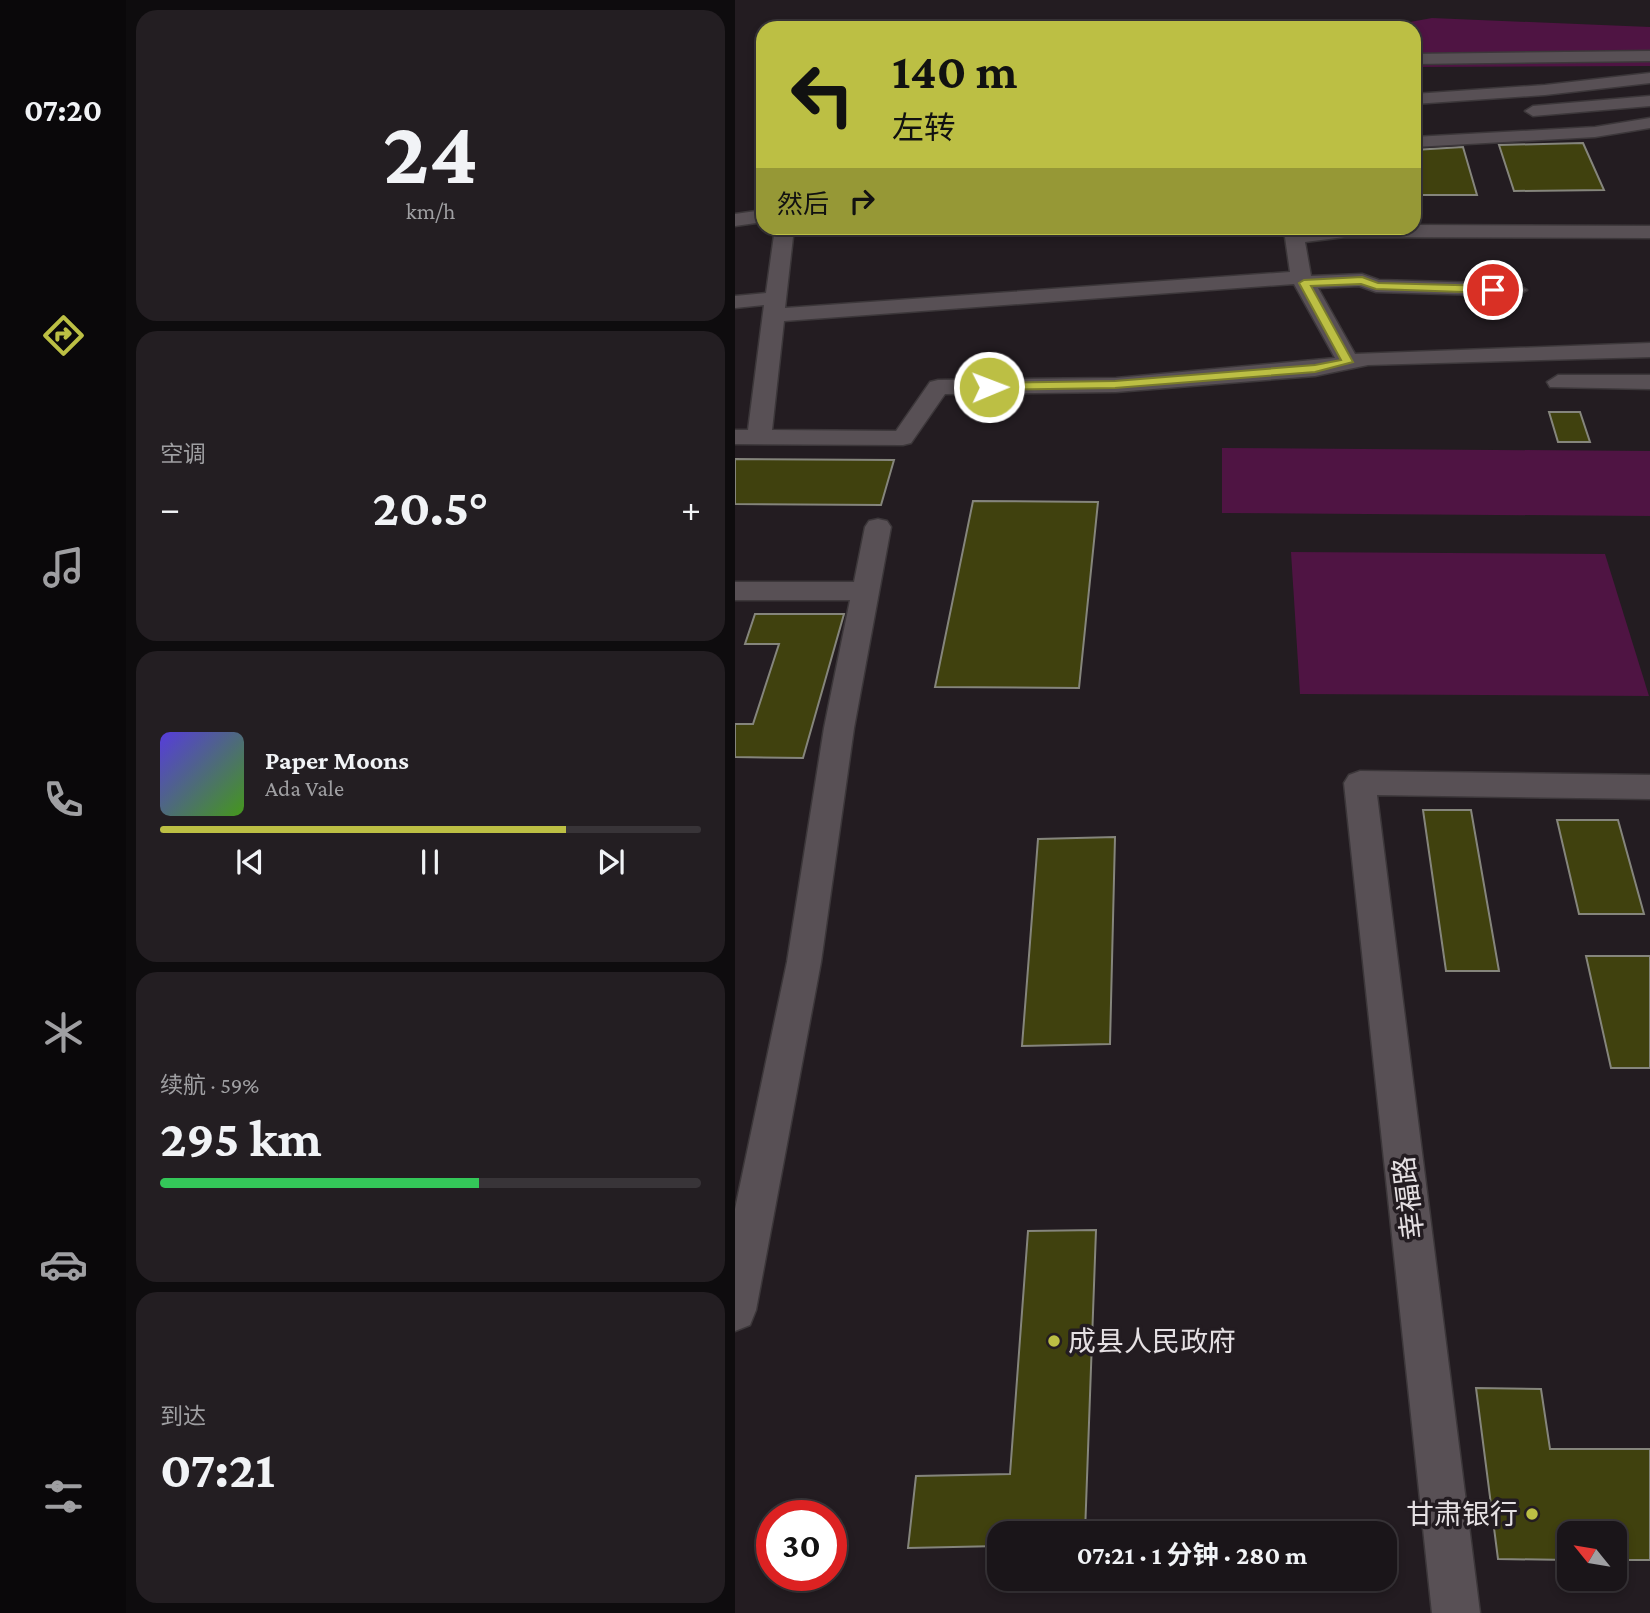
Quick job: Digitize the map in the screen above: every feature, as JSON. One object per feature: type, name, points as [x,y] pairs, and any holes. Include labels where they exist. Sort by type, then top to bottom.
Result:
[{"type":"street","points":[[1421,59],[1650,56]]},
{"type":"street","points":[[1421,101],[1650,78]]},
{"type":"street","points":[[1421,103],[1531,111],[1650,101]]},
{"type":"street","points":[[1421,142],[1595,132],[1650,123]]},
{"type":"street","points":[[735,220],[756,217]]},
{"type":"street","points":[[1421,231],[1650,232]]},
{"type":"street","points":[[759,438],[783,235]]},
{"type":"street","points":[[1312,235],[1295,237],[1303,280],[1348,362]]},
{"type":"street","points":[[735,302],[775,307],[1303,280],[1362,281],[1376,286],[1517,290]]},
{"type":"street","points":[[735,436],[903,438],[938,387],[1115,385],[1315,369],[1368,358],[1650,350]]},
{"type":"street","points":[[1558,382],[1650,383]]},
{"type":"street","points":[[735,1310],[804,962],[839,728],[868,591],[878,527]]},
{"type":"street","points":[[735,591],[868,591]]},
{"type":"street","name":"幸福路","points":[[1457,1613],[1360,783],[1650,787]]},
{"type":"shaded area","points":[[1432,18],[1650,27],[1650,66],[1421,67],[1421,21],[1416,21]]},
{"type":"shaded area","points":[[1222,448],[1650,451],[1650,516],[1222,513]]},
{"type":"shaded area","points":[[1291,552],[1605,554],[1649,696],[1300,694]]},
{"type":"building","points":[[1583,143],[1604,190],[1514,191],[1499,145]]},
{"type":"building","points":[[1463,147],[1477,195],[1421,195],[1421,150]]},
{"type":"building","points":[[1549,412],[1580,412],[1590,442],[1558,442]]},
{"type":"building","points":[[735,459],[894,460],[881,505],[735,504]]},
{"type":"building","points":[[973,501],[1098,502],[1079,688],[935,687]]},
{"type":"building","points":[[755,614],[844,614],[803,758],[735,757],[735,724],[753,724],[779,644],[745,644]]},
{"type":"building","points":[[1423,810],[1471,810],[1499,971],[1446,971]]},
{"type":"building","points":[[1557,820],[1618,820],[1644,914],[1579,914]]},
{"type":"building","points":[[1115,837],[1110,1044],[1022,1046],[1038,839]]},
{"type":"building","points":[[1586,956],[1650,956],[1650,1068],[1611,1068]]},
{"type":"building","points":[[1096,1230],[1085,1521],[987,1521],[987,1546],[908,1548],[916,1476],[1010,1474],[1028,1231]]},
{"type":"building","points":[[1476,1388],[1541,1389],[1550,1449],[1650,1449],[1650,1560],[1627,1560],[1627,1521],[1557,1521],[1557,1560],[1498,1559]]},
{"type":"place","name":"成县人民政府","points":[[1054,1341]]},
{"type":"place","name":"甘肃银行","points":[[1532,1514]]},
{"type":"route","points":[[989,387],[1115,385],[1315,369],[1348,362],[1304,283],[1362,281],[1376,286],[1493,290]]}]
